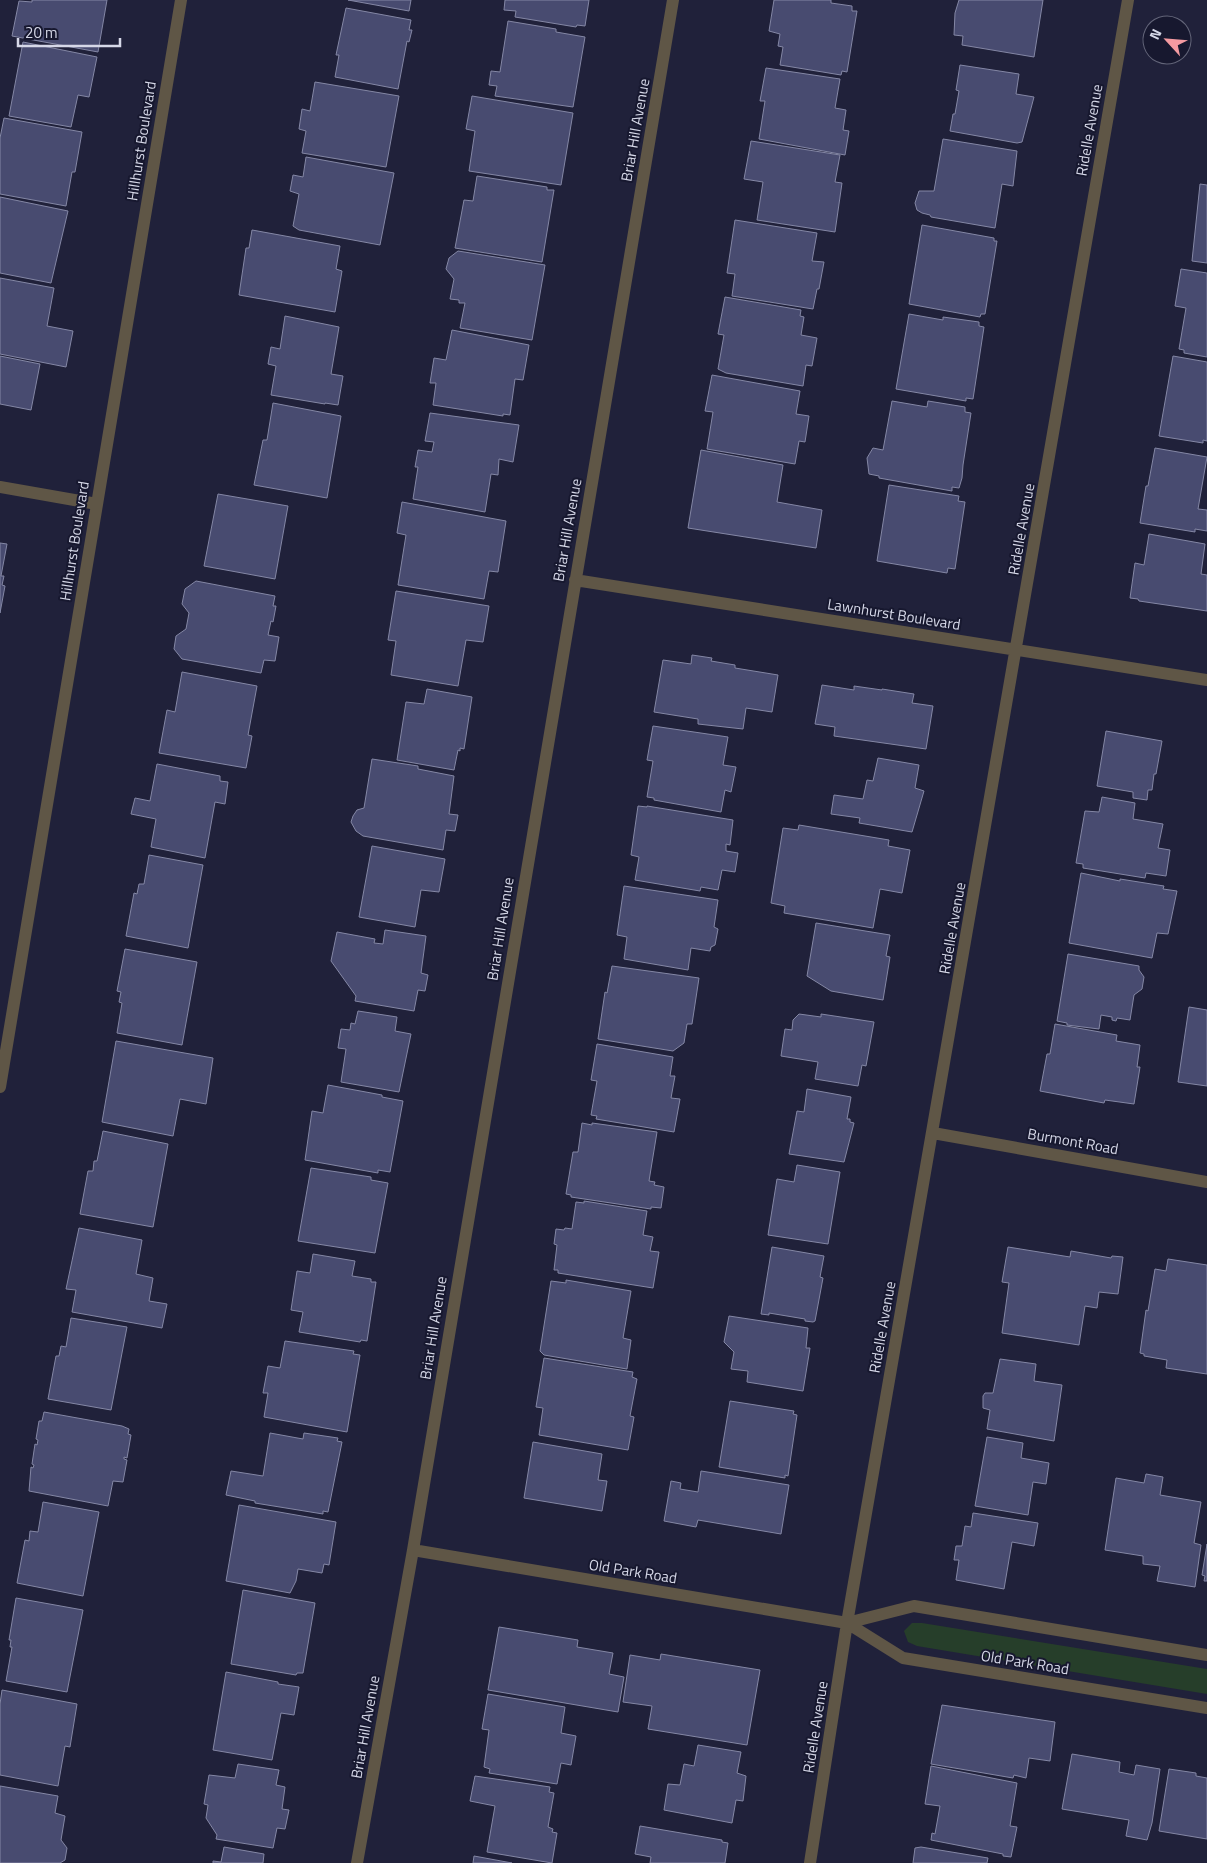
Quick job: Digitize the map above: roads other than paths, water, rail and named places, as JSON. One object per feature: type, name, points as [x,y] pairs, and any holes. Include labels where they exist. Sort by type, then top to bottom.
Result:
[{"type":"street","name":"Hillhurst Boulevard","points":[[0,1087],[181,0]]},
{"type":"street","name":"Briar Hill Avenue","points":[[357,1863],[413,1550],[674,0]]},
{"type":"street","name":"Ridelle Avenue","points":[[810,1863],[847,1623],[1017,650],[1128,0]]},
{"type":"street","points":[[0,487],[97,504]]},
{"type":"street","name":"Lawnhurst Boulevard","points":[[575,580],[1207,680]]},
{"type":"street","name":"Burmont Road","points":[[932,1133],[1207,1182]]},
{"type":"street","name":"Old Park Road","points":[[413,1550],[847,1623],[903,1658],[1207,1708]]},
{"type":"street","name":"Old Park Road","points":[[847,1623],[914,1606],[1207,1655]]}]
